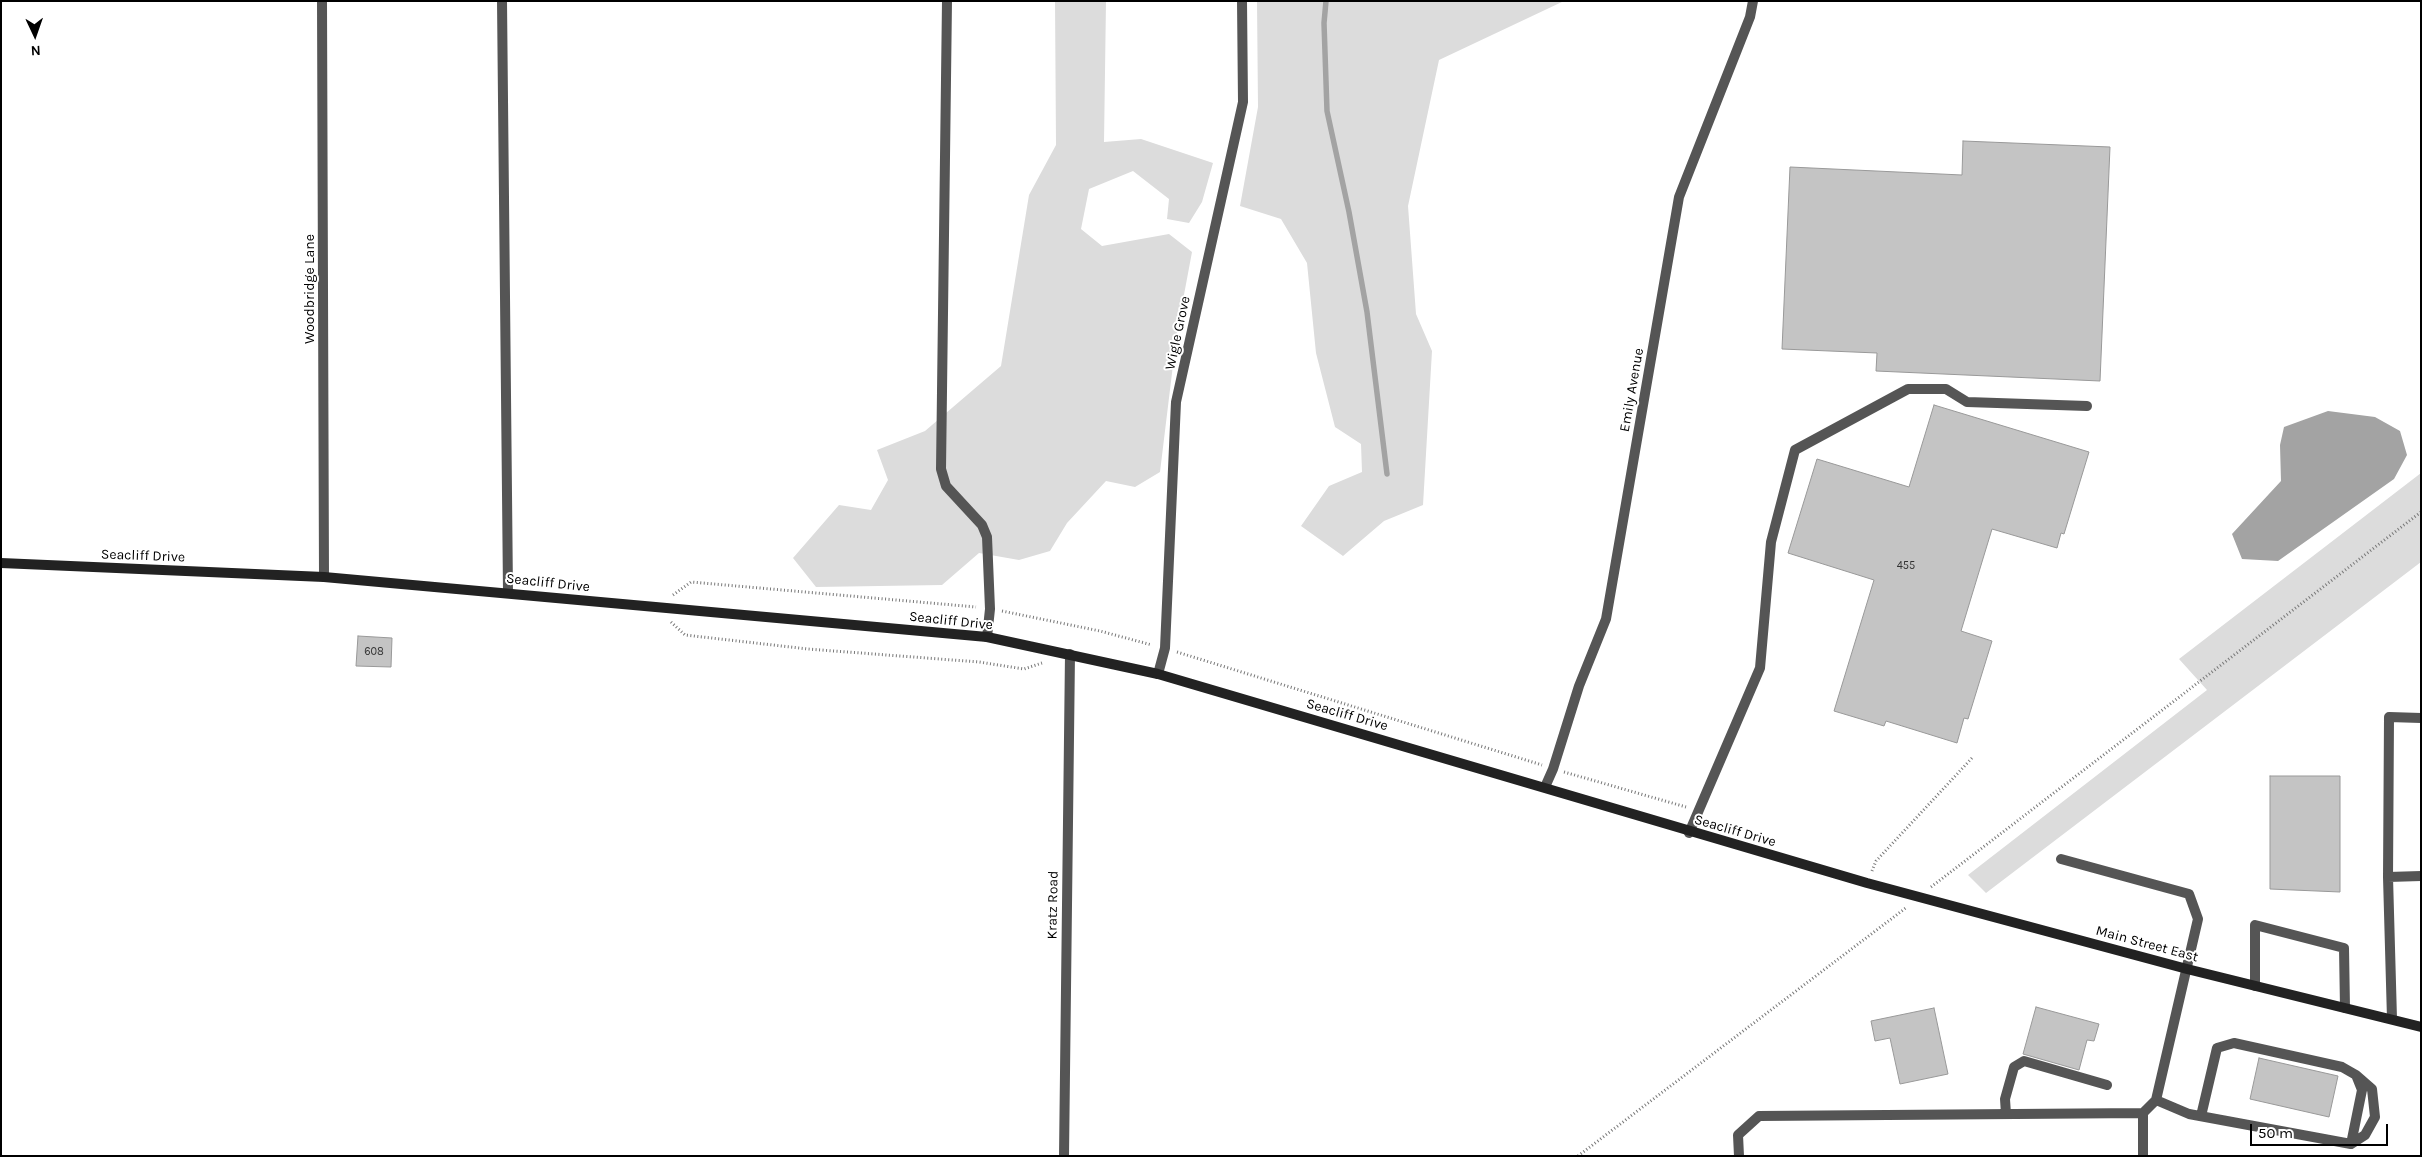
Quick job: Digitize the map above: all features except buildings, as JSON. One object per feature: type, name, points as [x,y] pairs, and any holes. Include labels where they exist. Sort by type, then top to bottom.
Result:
[{"type":"main road","name":"Seacliff Drive","points":[[1,563],[324,577],[508,592],[655,608],[987,637],[1158,674],[1545,787],[1690,833],[1867,883]]},
{"type":"main road","name":"Main Street East","points":[[1867,883],[2186,969],[2421,1026]]},
{"type":"street","name":"Woodbridge Lane","points":[[322,1],[324,577]]},
{"type":"street","points":[[502,1],[508,592]]},
{"type":"street","points":[[947,1],[941,469],[946,486],[982,525],[986,537],[990,608],[987,637]]},
{"type":"street","name":"Wigle Grove","points":[[1158,674],[1165,648],[1176,402],[1243,102],[1242,1]]},
{"type":"street","name":"Emily Avenue","points":[[1545,787],[1553,768],[1579,686],[1606,619],[1679,197],[1750,17],[1753,1]]},
{"type":"street","points":[[1690,833],[1760,668],[1771,542],[1796,450],[1908,389],[1946,389],[1967,402],[2087,406]]},
{"type":"street","name":"Kratz Road","points":[[1064,1156],[1070,654]]},
{"type":"street","points":[[2392,1019],[2388,877],[2389,717],[2421,718]]},
{"type":"street","points":[[1739,1156],[1738,1135],[1759,1116],[2143,1113],[2156,1100],[2198,919],[2189,894],[2061,860]]},
{"type":"street","points":[[2388,877],[2421,876]]},
{"type":"street","points":[[2255,986],[2255,926],[2344,948],[2346,1008]]},
{"type":"street","points":[[2156,1100],[2189,1114],[2351,1144],[2365,1135],[2375,1117],[2372,1089],[2356,1075],[2342,1067],[2234,1043],[2217,1048],[2201,1116]]},
{"type":"street","points":[[2006,1114],[2006,1099],[2014,1067],[2024,1061],[2106,1085]]},
{"type":"street","points":[[2351,1144],[2362,1090],[2356,1075]]},
{"type":"street","points":[[2143,1113],[2144,1156]]},
{"type":"path","points":[[1578,1156],[1919,898],[1942,877],[2421,512]]},
{"type":"path","points":[[655,608],[685,635],[789,647],[980,662],[1024,669],[1070,654]]},
{"type":"path","points":[[1867,883],[1876,861],[1972,758]]},
{"type":"shaded area","points":[[1055,1],[1106,1],[1104,142],[1141,139],[1213,163],[1202,202],[1189,223],[1167,219],[1169,199],[1133,171],[1089,189],[1081,229],[1102,246],[1169,234],[1192,252],[1177,332],[1160,472],[1135,487],[1106,481],[1067,523],[1050,551],[1019,560],[979,553],[942,585],[816,587],[793,558],[839,505],[871,510],[888,480],[877,450],[925,431],[1001,366],[1029,195],[1056,145]]},
{"type":"shaded area","points":[[1257,1],[1564,1],[1439,60],[1408,206],[1416,314],[1432,351],[1423,505],[1384,521],[1343,556],[1301,526],[1329,486],[1362,472],[1361,444],[1335,427],[1316,353],[1307,263],[1281,219],[1240,206],[1258,107]]},
{"type":"shaded area","points":[[2328,411],[2375,417],[2400,431],[2407,455],[2394,479],[2278,561],[2242,559],[2232,534],[2281,481],[2280,445],[2284,427]]},
{"type":"shaded area","points":[[2421,473],[2421,562],[1986,893],[1968,875],[2207,690],[2179,659]]},
{"type":"waterway","points":[[1326,1],[1324,23],[1327,111],[1349,212],[1367,312],[1387,474]]}]
